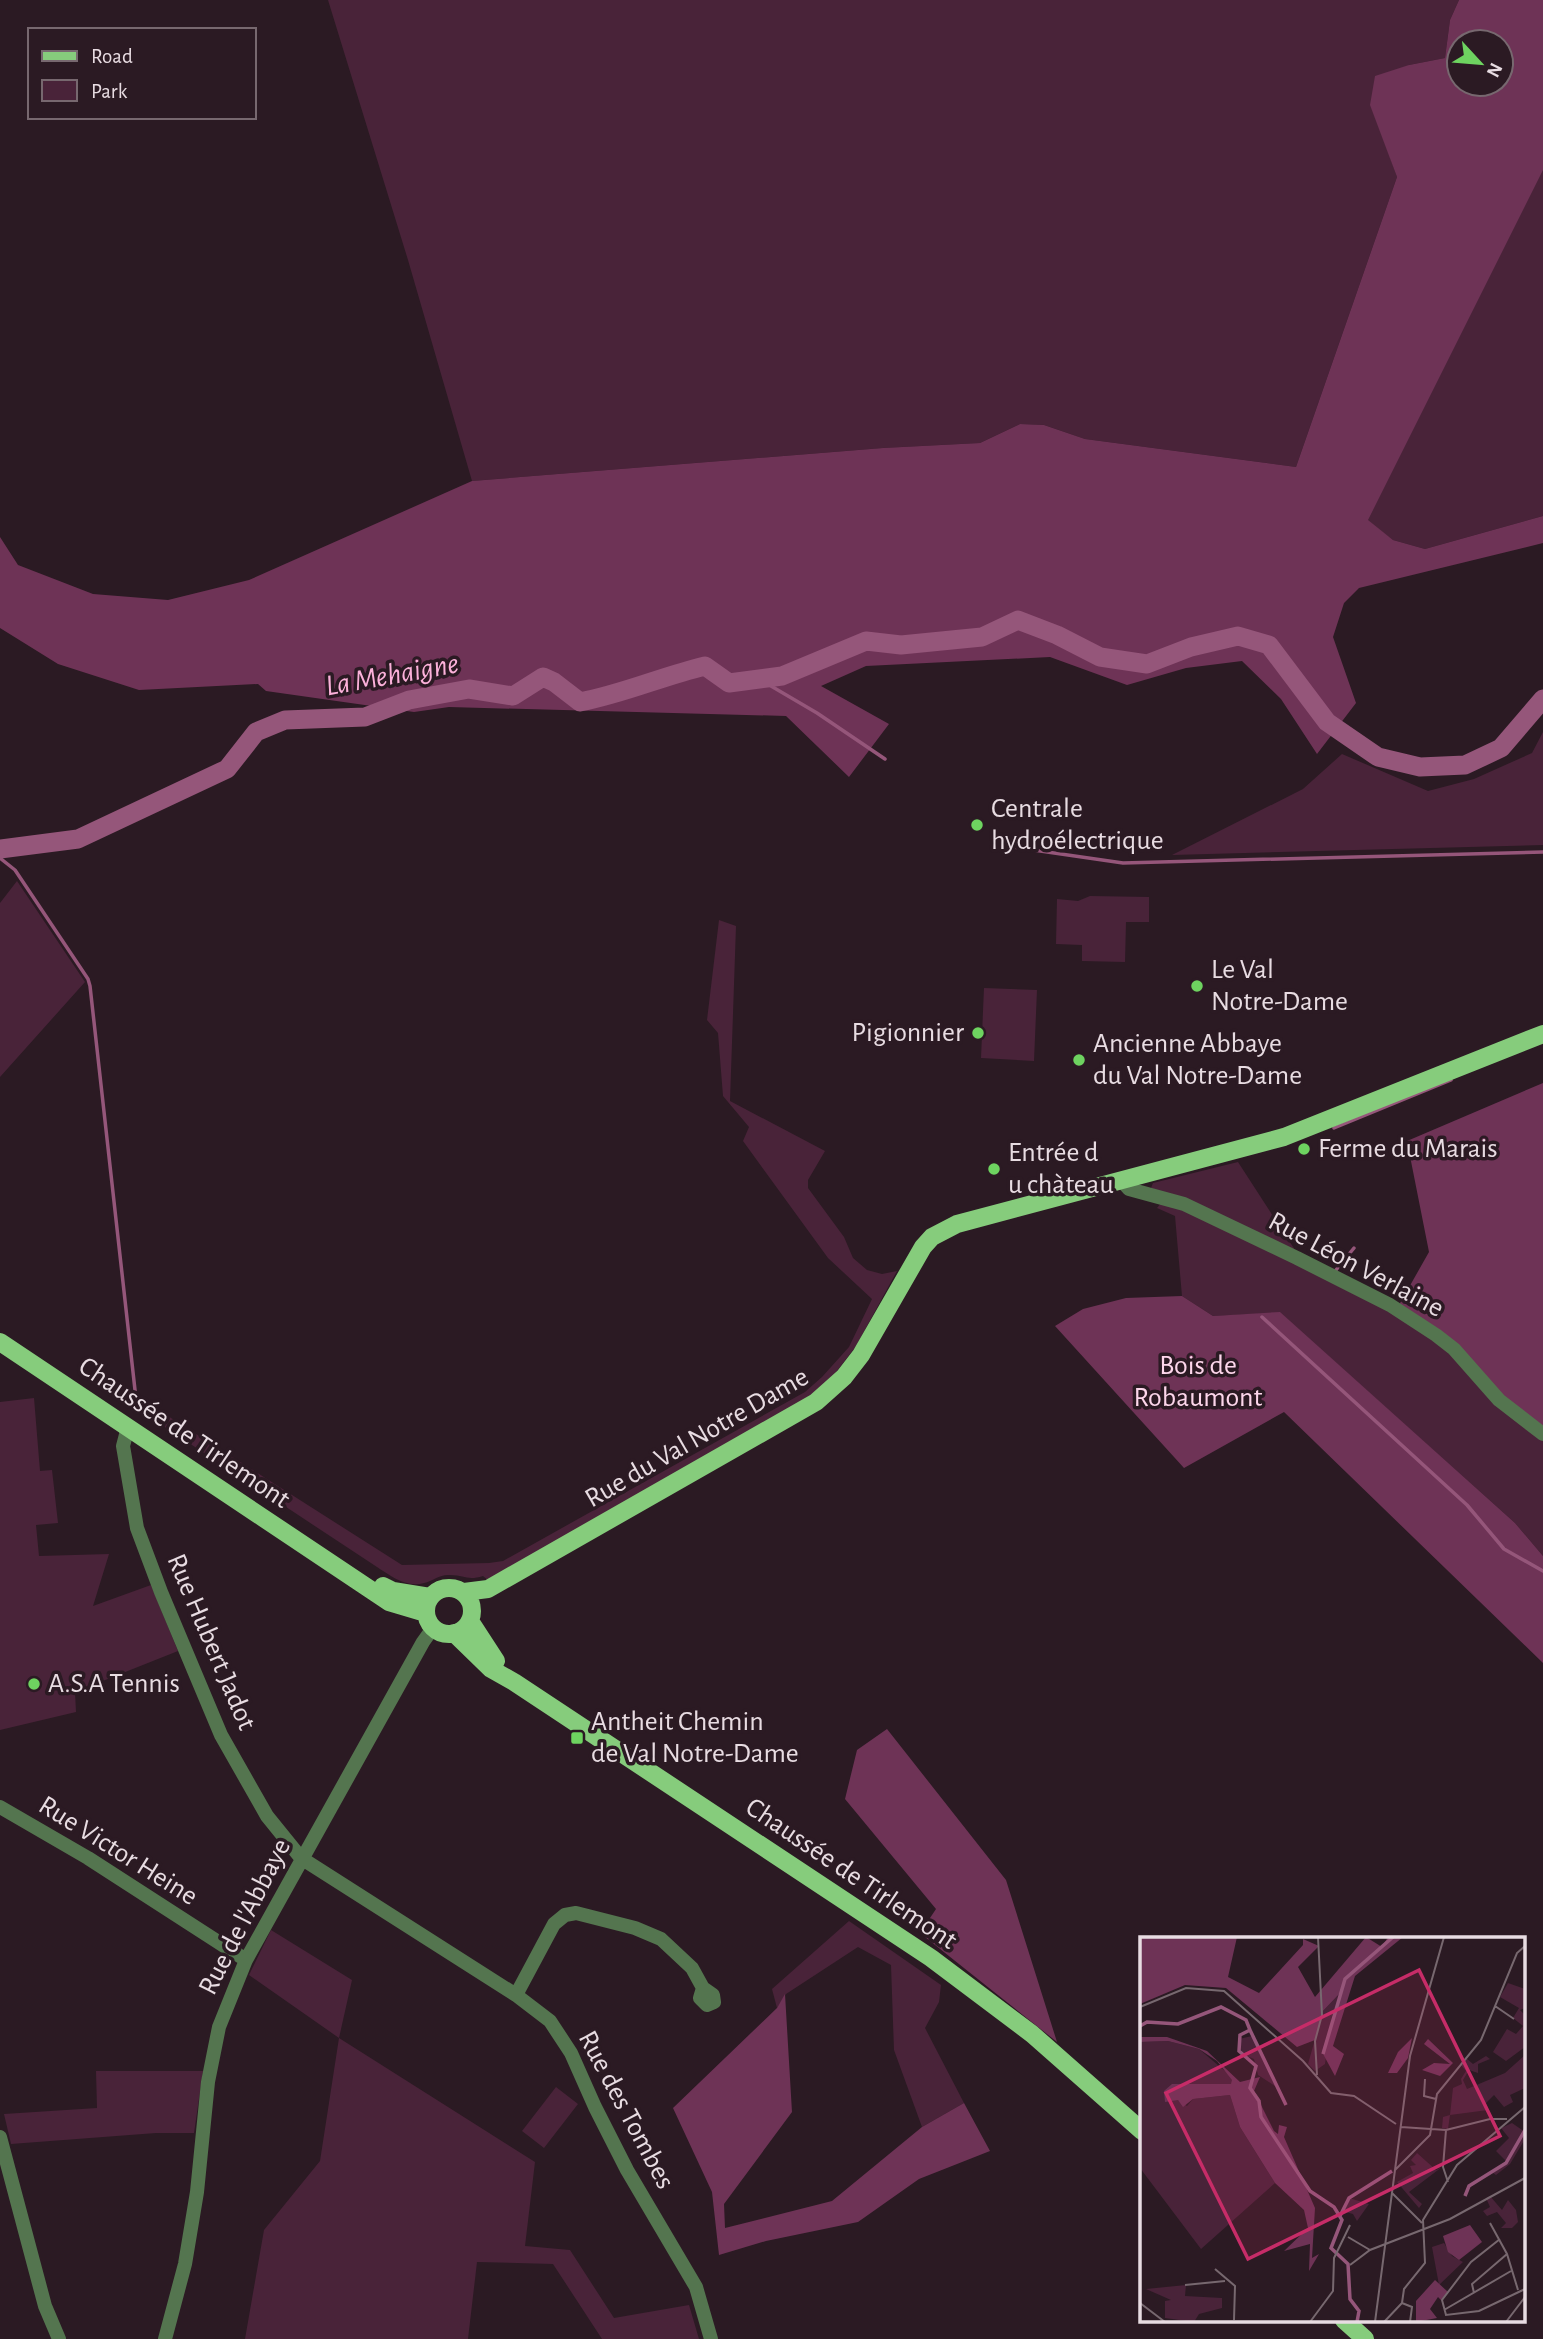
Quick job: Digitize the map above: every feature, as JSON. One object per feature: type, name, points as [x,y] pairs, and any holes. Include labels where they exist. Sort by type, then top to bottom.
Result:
[{"type":"main road","name":"Rue du Val Notre Dame","points":[[464,1592],[488,1589],[816,1402],[853,1366],[918,1255],[932,1237],[942,1231],[957,1224],[1120,1179],[1284,1137],[1543,1034]]},
{"type":"main road","name":"Chaussée de Tirlemont","points":[[0,1342],[340,1567],[393,1591],[430,1613],[439,1632],[454,1633],[491,1669],[931,1958],[1032,2034],[1140,2129]]},
{"type":"main road","name":"Chaussée de Tirlemont","points":[[430,1613],[437,1591],[446,1587],[464,1592],[470,1599],[471,1615],[497,1664],[514,1682]]},
{"type":"main road","name":"Rue du Val Notre Dame","points":[[471,1615],[488,1589]]},
{"type":"main road","points":[[454,1633],[466,1627],[471,1615]]},
{"type":"main road","points":[[1346,2322],[1365,2339]]},
{"type":"street","name":"Rue Léon Verlaine","points":[[1120,1179],[1129,1189],[1184,1204],[1390,1305],[1454,1349],[1499,1400],[1543,1434]]},
{"type":"street","name":"Rue Hubert Jadot","points":[[128,1427],[123,1446],[137,1528],[161,1592],[221,1735],[267,1816],[301,1858]]},
{"type":"street","name":"Rue de l'Abbaye","points":[[165,2339],[185,2264],[197,2192],[208,2082],[219,2027],[246,1960],[423,1642],[430,1613]]},
{"type":"street","name":"Rue Victor Heine","points":[[0,1807],[88,1858],[246,1960]]},
{"type":"street","name":"Rue des Tombes","points":[[301,1858],[516,1995],[550,2021],[571,2053],[627,2170],[696,2287],[711,2339]]},
{"type":"street","points":[[516,1995],[554,1924],[565,1915],[576,1913],[635,1928],[661,1939],[692,1968],[703,1988]]},
{"type":"street","points":[[0,2137],[45,2306],[59,2339]]},
{"type":"green space","points":[[328,0],[1459,0],[1449,28],[1445,28],[1445,58],[1409,65],[1390,157],[1397,177],[1296,467],[1085,439],[1044,425],[1020,424],[980,443],[883,448],[472,481]]},
{"type":"green space","points":[[1459,0],[1543,0],[1543,170],[1368,520],[1393,540],[1425,549],[1543,516],[1543,543],[1359,588],[1344,603],[1333,637],[1356,703],[1317,754],[1281,699],[1242,661],[1186,668],[1127,685],[1050,657],[866,666],[821,686],[889,724],[849,777],[786,716],[449,707],[414,712],[266,691],[258,684],[139,690],[58,664],[0,628],[0,537],[18,565],[93,594],[168,600],[249,580],[472,481],[883,448],[980,443],[1020,424],[1044,425],[1085,439],[1296,467],[1397,177],[1370,105],[1375,76],[1409,65],[1445,58],[1445,98],[1515,98],[1515,28],[1449,28]]},
{"type":"green space","points":[[1543,167],[1543,516],[1425,549],[1393,540],[1367,521],[1408,426]]},
{"type":"green space","points":[[1543,732],[1543,845],[1172,855],[1303,789],[1342,754],[1428,791],[1474,779],[1532,753]]},
{"type":"green space","points":[[17,881],[85,982],[0,1077],[0,903]]},
{"type":"green space","points":[[1090,896],[1149,897],[1149,922],[1126,922],[1125,962],[1082,961],[1082,945],[1056,944],[1057,899],[1078,901]]},
{"type":"green space","points":[[719,920],[736,926],[730,1101],[825,1151],[808,1180],[808,1188],[844,1237],[853,1258],[867,1270],[882,1274],[897,1271],[856,1346],[820,1393],[489,1581],[483,1576],[469,1578],[446,1575],[417,1584],[405,1583],[388,1574],[142,1412],[149,1404],[402,1565],[489,1563],[503,1561],[805,1392],[849,1347],[872,1299],[828,1258],[743,1141],[749,1127],[723,1096],[718,1033],[707,1020]]},
{"type":"green space","points":[[984,988],[1037,990],[1034,1061],[981,1058]]},
{"type":"green space","points":[[1543,1083],[1543,1439],[1399,1305],[1429,1252],[1407,1141]]},
{"type":"green space","points":[[1238,1162],[1295,1250],[1399,1305],[1543,1439],[1543,1556],[1515,1523],[1280,1313],[1213,1316],[1182,1296],[1175,1216],[1157,1208],[1168,1195],[1151,1188],[1153,1183]]},
{"type":"green space","name":"Bois de Robaumont","points":[[1182,1296],[1213,1316],[1280,1312],[1515,1523],[1543,1556],[1543,1663],[1284,1412],[1184,1468],[1055,1326],[1083,1309],[1126,1298]]},
{"type":"green space","points":[[34,1398],[40,1471],[52,1470],[58,1523],[36,1525],[39,1556],[109,1554],[93,1606],[151,1585],[178,1651],[75,1692],[76,1712],[0,1730],[0,1402]]},
{"type":"green space","points":[[887,1729],[1006,1880],[1057,2042],[920,1933],[936,1909],[845,1799],[857,1750]]},
{"type":"green space","points":[[849,1921],[941,1985],[939,2002],[925,2028],[964,2103],[922,2127],[894,2050],[891,1965],[858,1947],[786,1994],[777,2008],[772,1989]]},
{"type":"green space","points":[[271,1930],[352,1980],[339,2038],[249,1975]]},
{"type":"green space","points":[[785,1994],[792,2112],[724,2204],[725,2228],[832,2201],[922,2127],[964,2103],[990,2151],[919,2179],[858,2222],[766,2241],[719,2255],[712,2192],[673,2108],[777,2008]]},
{"type":"green space","points":[[339,2038],[535,2162],[525,2246],[570,2250],[614,2318],[689,2305],[699,2339],[602,2339],[553,2264],[477,2262],[468,2339],[245,2339],[264,2230],[320,2161]]},
{"type":"green space","points":[[96,2071],[203,2071],[194,2133],[156,2133],[11,2144],[4,2114],[97,2108]]},
{"type":"green space","points":[[556,2087],[578,2104],[544,2148],[522,2131]]},
{"type":"waterway","name":"La Mehaigne","points":[[0,849],[78,839],[227,769],[256,732],[285,720],[365,717],[409,700],[469,689],[513,696],[543,677],[580,702],[705,666],[729,683],[782,676],[866,641],[901,645],[982,637],[1018,620],[1057,635],[1100,657],[1147,664],[1191,647],[1238,636],[1269,645],[1327,722],[1378,757],[1420,767],[1465,765],[1501,748],[1543,699]]},
{"type":"waterway","points":[[759,679],[817,713],[885,759]]},
{"type":"waterway","points":[[1013,847],[1123,863],[1543,852]]},
{"type":"waterway","points":[[0,858],[15,870],[88,979],[90,986],[137,1408]]},
{"type":"waterway","points":[[1334,1128],[1451,1080]]},
{"type":"waterway","points":[[1336,1270],[1354,1248]]},
{"type":"waterway","points":[[1262,1317],[1467,1505],[1504,1549],[1543,1571]]},
{"type":"place","name":"Centrale hydroélectrique","points":[[977,825]]},
{"type":"place","name":"Le Val Notre-Dame","points":[[1197,986]]},
{"type":"place","name":"Pigionnier","points":[[978,1033]]},
{"type":"place","name":"Ancienne Abbaye du Val Notre-Dame","points":[[1079,1060]]},
{"type":"place","name":"Ferme du Marais","points":[[1304,1149]]},
{"type":"place","name":"Entrée d u chàteau","points":[[994,1169]]},
{"type":"place","name":"A.S.A Tennis","points":[[34,1684]]},
{"type":"place","name":"Antheit Chemin de Val Notre-Dame","points":[[577,1738]]}]
